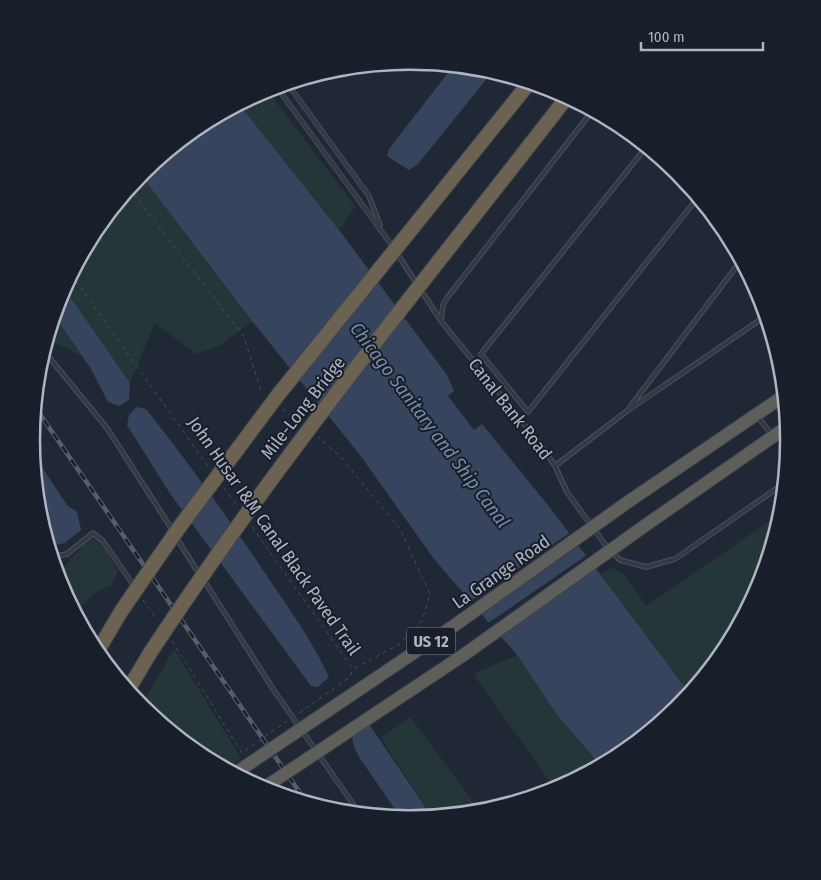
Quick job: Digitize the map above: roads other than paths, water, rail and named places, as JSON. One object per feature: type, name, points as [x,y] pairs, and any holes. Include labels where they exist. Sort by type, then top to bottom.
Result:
[{"type":"highway","name":"Mile-Long Bridge","points":[[101,645],[122,610],[178,529],[278,395],[525,88]]},
{"type":"highway","name":"Mile-Long Bridge","points":[[132,684],[150,652],[203,573],[287,459],[563,103]]},
{"type":"highway","name":"La Grange Road","points":[[241,769],[455,625],[625,504],[779,400]]},
{"type":"highway","name":"US 12","points":[[270,783],[465,654],[781,431]]},
{"type":"lane","points":[[291,89],[369,196],[381,229]]},
{"type":"lane","name":"Canal Bank Road","points":[[281,93],[381,229],[441,321],[541,445],[555,466],[567,492],[604,544],[620,560],[646,567],[675,560],[778,488]]},
{"type":"lane","points":[[441,321],[443,305],[447,298],[589,115]]},
{"type":"lane","points":[[643,152],[482,354],[528,412],[694,202]]},
{"type":"lane","points":[[627,411],[737,266]]},
{"type":"lane","points":[[555,466],[627,411],[760,319]]},
{"type":"lane","points":[[50,358],[107,428],[292,717],[354,806]]},
{"type":"lane","points":[[757,415],[773,437]]},
{"type":"lane","points":[[59,556],[68,554],[93,533],[103,541],[132,583]]},
{"type":"water","points":[[449,72],[487,78],[418,164],[409,170],[387,156],[389,149]]},
{"type":"water","name":"Chicago Sanitary and Ship Canal","points":[[244,110],[339,230],[447,375],[454,391],[448,396],[474,430],[482,424],[551,509],[685,688],[655,719],[596,761],[557,715],[517,655],[434,559],[360,455],[252,321],[146,181],[166,161],[185,146],[225,119]]},
{"type":"water","points":[[69,295],[130,383],[129,400],[119,406],[108,402],[91,369],[59,323]]},
{"type":"water","points":[[136,407],[146,409],[178,450],[238,533],[300,625],[329,677],[318,687],[311,686],[171,495],[127,425],[129,415]]},
{"type":"water","points":[[41,466],[67,505],[77,512],[81,530],[65,543],[56,545],[47,512]]},
{"type":"water","points":[[351,724],[369,724],[427,810],[395,810],[359,757],[353,744]]},
{"type":"railway","points":[[41,416],[301,794]]}]
